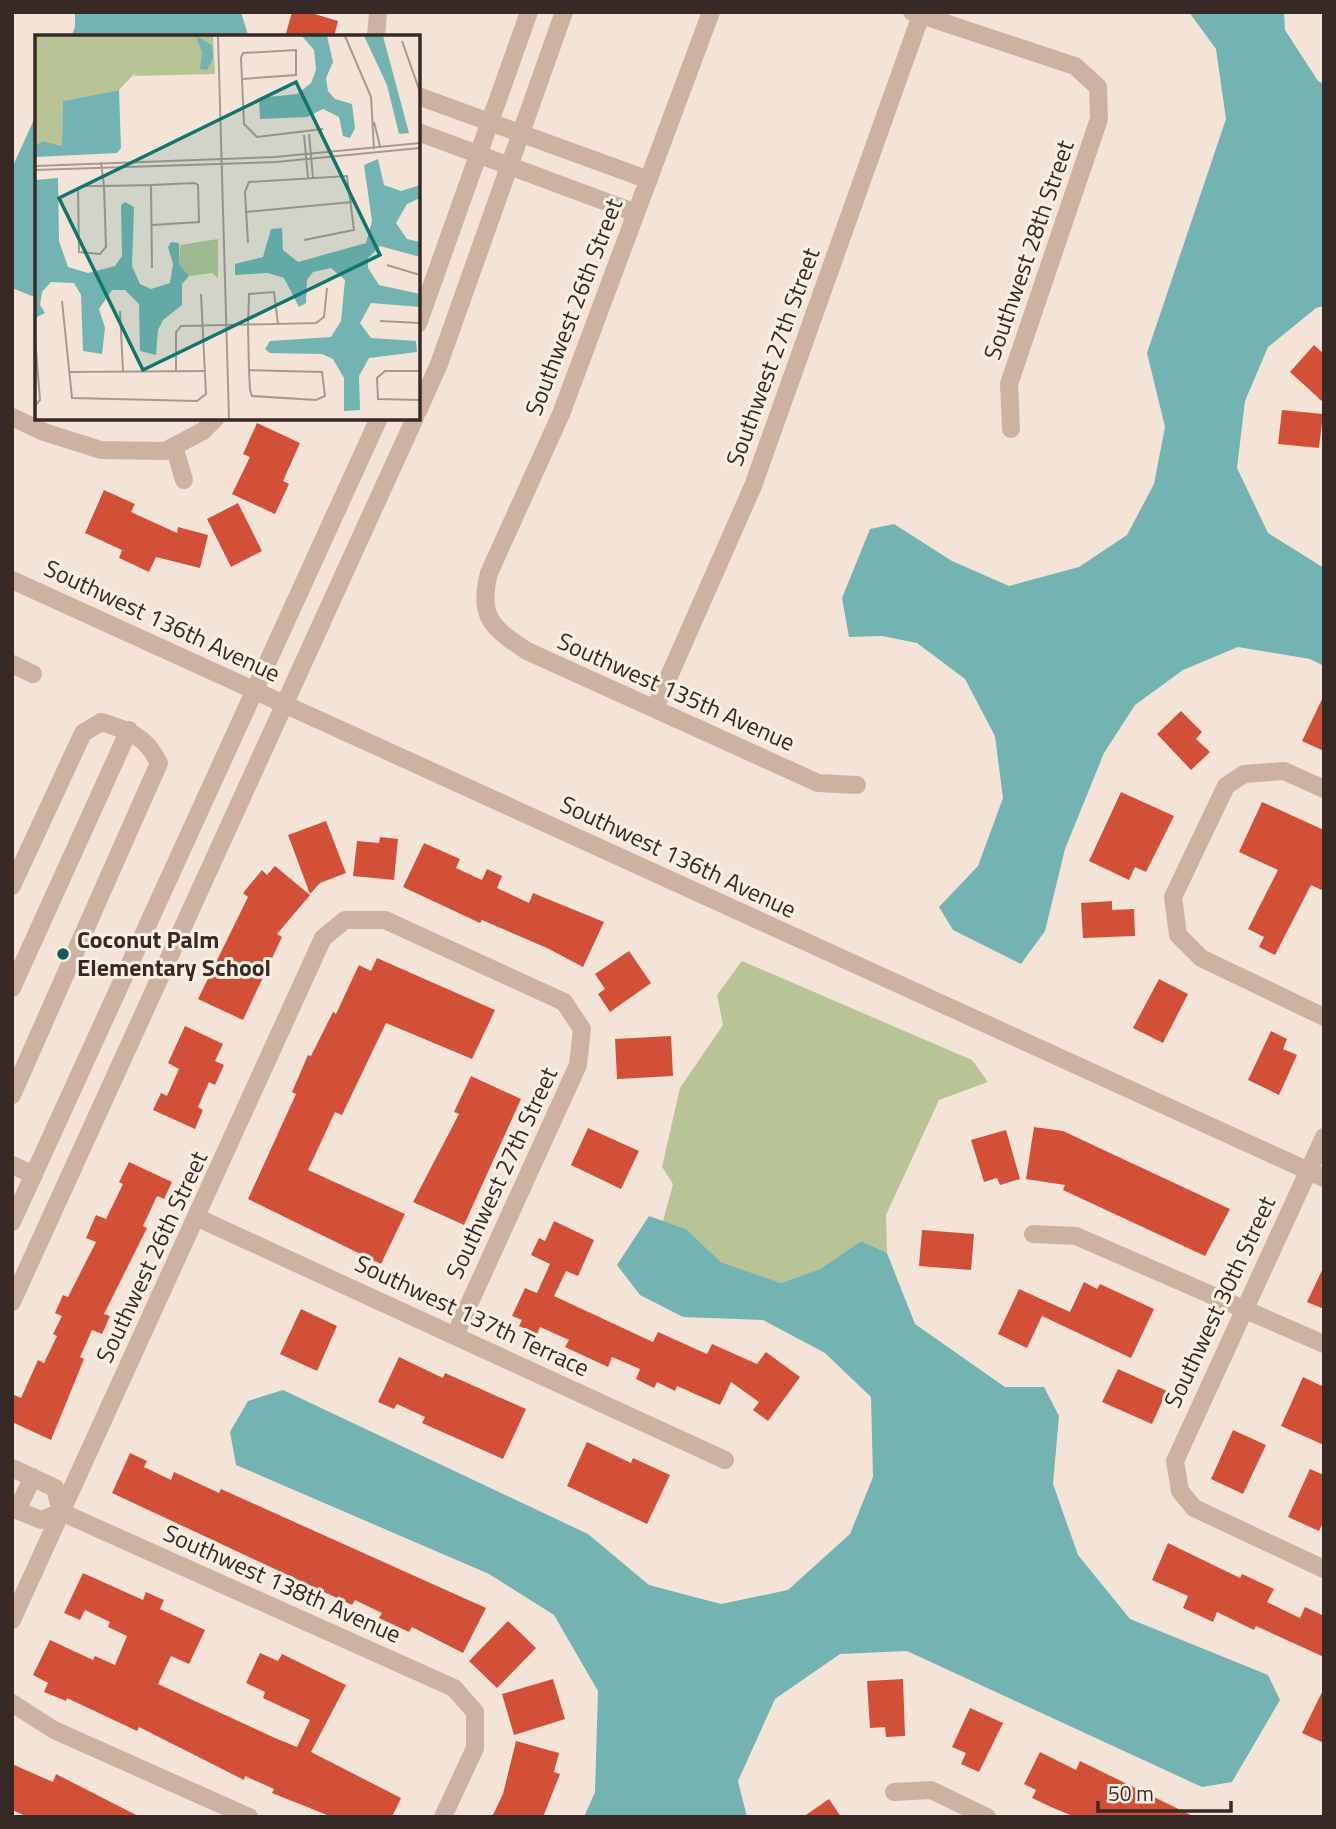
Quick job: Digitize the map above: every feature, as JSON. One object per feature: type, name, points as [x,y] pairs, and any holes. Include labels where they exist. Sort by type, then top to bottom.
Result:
[{"type":"street","points":[[377,35],[380,26],[379,12]]},
{"type":"street","points":[[420,318],[529,12]]},
{"type":"street","points":[[420,407],[439,364],[564,12]]},
{"type":"street","name":"Southwest 26th Street","points":[[487,617],[483,597],[489,573],[561,414],[711,12]]},
{"type":"street","name":"Southwest 28th Street","points":[[916,14],[1075,66],[1098,87],[1099,119],[1009,384],[1012,429]]},
{"type":"street","name":"Southwest 27th Street","points":[[655,708],[753,486],[916,14]]},
{"type":"street","points":[[420,97],[649,180]]},
{"type":"street","points":[[420,133],[636,213]]},
{"type":"street","points":[[12,417],[44,432],[101,450],[170,449],[203,431],[214,420]]},
{"type":"street","points":[[12,1222],[378,420]]},
{"type":"street","points":[[12,1302],[414,420]]},
{"type":"street","points":[[170,449],[184,480]]},
{"type":"street","name":"Southwest 136th Avenue","points":[[12,579],[1315,1174]]},
{"type":"street","name":"Southwest 135th Avenue","points":[[487,617],[500,633],[527,652],[818,783],[857,785]]},
{"type":"street","points":[[12,664],[33,674]]},
{"type":"street","points":[[12,886],[83,733],[101,722],[129,730],[152,748],[159,763],[12,1095]]},
{"type":"street","points":[[12,988],[129,730]]},
{"type":"street","points":[[1324,789],[1284,771],[1244,774],[1226,786],[1173,897],[1178,935],[1201,958],[1324,1017]]},
{"type":"street","name":"Southwest 26th Street","points":[[12,1620],[323,938],[345,920],[385,920],[564,1002],[582,1029]]},
{"type":"street","name":"Southwest 27th Street","points":[[455,1335],[578,1065],[582,1029]]},
{"type":"street","name":"Southwest 30th Street","points":[[1324,1137],[1315,1174],[1245,1307],[1175,1461],[1180,1491],[1194,1508],[1324,1569]]},
{"type":"street","points":[[12,1165],[34,1175]]},
{"type":"street","name":"Southwest 137th Terrace","points":[[198,1217],[725,1460]]},
{"type":"street","points":[[1033,1234],[1076,1236],[1245,1307],[1324,1344]]},
{"type":"street","points":[[12,1468],[55,1488],[61,1512]]},
{"type":"street","points":[[15,1509],[33,1477]]},
{"type":"street","name":"Southwest 138th Avenue","points":[[15,1509],[41,1520],[61,1512],[454,1688],[475,1712],[475,1748],[443,1817]]},
{"type":"street","points":[[12,1703],[54,1730],[249,1817]]},
{"type":"street","points":[[894,1792],[931,1790],[987,1817]]},
{"type":"green space","points":[[742,961],[972,1060],[988,1082],[939,1100],[886,1215],[887,1253],[861,1241],[820,1269],[781,1283],[721,1262],[686,1229],[663,1221],[673,1184],[662,1167],[680,1088],[723,1025],[717,995]]},
{"type":"water","points":[[75,12],[241,12],[248,35],[72,35]]},
{"type":"water","points":[[1189,12],[1284,12],[1285,30],[1318,81],[1324,84],[1324,306],[1316,308],[1268,347],[1245,401],[1237,468],[1268,533],[1324,568],[1324,666],[1310,659],[1238,647],[1183,670],[1135,705],[1104,753],[1065,849],[1045,931],[1021,964],[953,930],[939,907],[978,866],[1003,798],[995,736],[965,679],[917,643],[882,636],[849,637],[842,598],[870,529],[894,524],[952,561],[1009,586],[1079,567],[1127,535],[1154,484],[1165,427],[1147,353],[1226,119],[1216,49]]},
{"type":"water","points":[[35,117],[35,297],[12,288],[12,168]]},
{"type":"water","points":[[649,1216],[686,1229],[721,1262],[781,1283],[820,1269],[861,1241],[887,1253],[915,1324],[1005,1387],[1044,1387],[1059,1416],[1053,1484],[1078,1555],[1130,1619],[1268,1675],[1280,1700],[1232,1782],[1202,1787],[907,1651],[840,1654],[775,1699],[738,1781],[747,1817],[584,1817],[595,1792],[598,1691],[554,1615],[489,1574],[236,1465],[230,1432],[248,1401],[283,1390],[588,1534],[649,1585],[721,1604],[788,1590],[850,1534],[873,1477],[871,1397],[825,1353],[763,1320],[683,1317],[640,1295],[617,1265]]},
{"type":"building","points":[[292,12],[308,12],[338,21],[334,35],[286,35]]},
{"type":"building","points":[[1314,345],[1324,354],[1324,403],[1290,372]]},
{"type":"building","points":[[1282,410],[1323,414],[1319,448],[1278,444]]},
{"type":"building","points":[[257,423],[300,443],[283,481],[289,484],[275,514],[232,494],[250,457],[243,454]]},
{"type":"building","points":[[104,490],[135,504],[131,512],[177,533],[178,527],[208,535],[200,568],[156,557],[149,572],[119,558],[122,550],[85,533]]},
{"type":"building","points":[[238,503],[262,551],[231,567],[207,519]]},
{"type":"building","points":[[1324,695],[1324,751],[1302,741]]},
{"type":"building","points":[[1181,711],[1202,732],[1196,739],[1210,752],[1191,770],[1157,734]]},
{"type":"building","points":[[1121,792],[1174,816],[1146,872],[1135,867],[1129,880],[1089,861]]},
{"type":"building","points":[[1262,802],[1324,830],[1324,891],[1311,885],[1275,955],[1259,947],[1264,937],[1248,929],[1278,870],[1239,852]]},
{"type":"building","points":[[326,821],[346,873],[320,883],[310,894],[288,835]]},
{"type":"building","points":[[380,837],[398,839],[394,880],[353,876],[357,841],[379,843]]},
{"type":"building","points":[[424,843],[460,859],[456,868],[482,880],[487,869],[502,876],[497,888],[529,903],[533,893],[604,922],[583,967],[547,948],[482,920],[480,923],[403,887]]},
{"type":"building","points":[[275,866],[310,895],[277,934],[282,937],[243,1020],[198,999],[248,897],[243,893],[262,870],[267,875]]},
{"type":"building","points":[[1112,901],[1112,910],[1134,909],[1135,936],[1083,938],[1081,903]]},
{"type":"building","points":[[629,951],[651,983],[610,1012],[598,994],[605,989],[595,974]]},
{"type":"building","points":[[377,958],[495,1010],[472,1059],[386,1023],[342,1115],[335,1112],[308,1170],[405,1214],[381,1264],[248,1199],[296,1094],[292,1092],[308,1055],[311,1056],[333,1012],[336,1014],[359,965],[371,971]]},
{"type":"building","points":[[1159,979],[1188,994],[1163,1043],[1133,1028]]},
{"type":"building","points":[[185,1026],[223,1044],[215,1061],[224,1065],[215,1085],[209,1082],[198,1107],[203,1110],[195,1129],[153,1110],[161,1093],[167,1096],[179,1069],[168,1063]]},
{"type":"building","points":[[1271,1031],[1287,1039],[1283,1049],[1297,1055],[1279,1095],[1248,1080]]},
{"type":"building","points":[[671,1036],[673,1076],[617,1079],[615,1039]]},
{"type":"building","points":[[471,1076],[521,1099],[464,1225],[413,1202],[459,1114],[454,1112]]},
{"type":"building","points":[[1034,1127],[1063,1131],[1230,1209],[1205,1256],[1063,1190],[1065,1185],[1026,1179]]},
{"type":"building","points":[[588,1128],[639,1151],[621,1189],[571,1165]]},
{"type":"building","points":[[1006,1130],[1020,1179],[1000,1185],[997,1178],[984,1182],[971,1140]]},
{"type":"building","points":[[129,1162],[172,1182],[164,1199],[157,1196],[143,1226],[147,1228],[104,1314],[110,1316],[102,1334],[92,1330],[80,1357],[84,1359],[51,1440],[12,1422],[12,1394],[21,1398],[38,1360],[44,1363],[57,1336],[53,1334],[62,1316],[55,1313],[63,1295],[68,1297],[96,1242],[86,1238],[96,1215],[106,1219],[123,1184],[119,1182]]},
{"type":"building","points":[[554,1221],[594,1240],[578,1276],[566,1271],[554,1296],[653,1342],[658,1332],[707,1354],[712,1344],[757,1364],[766,1352],[800,1377],[768,1421],[753,1410],[759,1402],[731,1382],[720,1405],[677,1386],[675,1391],[657,1382],[654,1388],[636,1379],[640,1369],[612,1357],[608,1367],[565,1347],[569,1340],[540,1327],[537,1334],[519,1326],[522,1320],[512,1316],[525,1288],[537,1293],[550,1264],[531,1255],[539,1238],[545,1241]]},
{"type":"building","points":[[922,1230],[974,1234],[971,1270],[919,1266]]},
{"type":"building","points":[[1324,1266],[1324,1309],[1307,1302]]},
{"type":"building","points":[[1084,1282],[1097,1289],[1100,1284],[1154,1309],[1131,1358],[1042,1316],[1027,1348],[998,1334],[1019,1289],[1070,1312]]},
{"type":"building","points":[[301,1309],[337,1326],[317,1371],[280,1354]]},
{"type":"building","points":[[399,1357],[443,1378],[445,1373],[526,1409],[503,1459],[422,1423],[425,1417],[397,1404],[394,1409],[378,1402]]},
{"type":"building","points":[[1118,1369],[1167,1391],[1152,1424],[1102,1402]]},
{"type":"building","points":[[1303,1377],[1324,1387],[1324,1445],[1281,1426]]},
{"type":"building","points":[[1233,1430],[1266,1445],[1243,1494],[1211,1479]]},
{"type":"building","points":[[587,1442],[631,1463],[633,1458],[670,1475],[647,1524],[567,1486]]},
{"type":"building","points":[[130,1453],[147,1461],[144,1467],[171,1480],[174,1472],[219,1493],[221,1489],[486,1608],[463,1653],[412,1627],[409,1632],[379,1618],[382,1613],[355,1600],[352,1605],[112,1493]]},
{"type":"building","points":[[1310,1469],[1324,1475],[1324,1521],[1319,1531],[1288,1517]]},
{"type":"building","points":[[1168,1543],[1240,1578],[1242,1574],[1274,1589],[1267,1602],[1300,1618],[1305,1607],[1324,1616],[1324,1657],[1256,1626],[1254,1630],[1217,1612],[1213,1622],[1183,1608],[1188,1596],[1152,1580]]},
{"type":"building","points":[[83,1573],[143,1600],[146,1592],[164,1600],[160,1609],[205,1630],[189,1664],[171,1656],[158,1684],[275,1738],[297,1747],[310,1720],[263,1698],[265,1692],[246,1683],[260,1653],[278,1661],[282,1654],[346,1685],[311,1752],[401,1798],[392,1817],[332,1817],[272,1793],[274,1789],[245,1776],[244,1780],[139,1727],[137,1731],[67,1698],[66,1701],[44,1692],[48,1683],[33,1675],[50,1640],[93,1660],[95,1656],[115,1665],[127,1636],[108,1627],[110,1622],[85,1610],[80,1620],[64,1613]]},
{"type":"building","points":[[508,1621],[536,1648],[497,1688],[469,1661]]},
{"type":"building","points":[[553,1679],[565,1719],[514,1735],[502,1694]]},
{"type":"building","points":[[903,1679],[905,1736],[886,1737],[885,1727],[870,1728],[867,1681]]},
{"type":"building","points":[[1324,1688],[1324,1743],[1302,1733]]},
{"type":"building","points":[[970,1708],[1003,1723],[979,1772],[961,1764],[966,1753],[952,1747]]},
{"type":"building","points":[[516,1741],[559,1753],[554,1772],[560,1774],[543,1817],[492,1817],[503,1794]]},
{"type":"building","points":[[1040,1752],[1076,1770],[1080,1761],[1195,1817],[1075,1817],[1051,1807],[1032,1798],[1036,1790],[1024,1784]]},
{"type":"building","points":[[12,1764],[53,1782],[56,1774],[140,1817],[28,1817],[12,1810]]},
{"type":"building","points":[[829,1799],[841,1817],[803,1817]]},
{"type":"place","name":"Coconut Palm Elementary School","points":[[63,954]]}]
